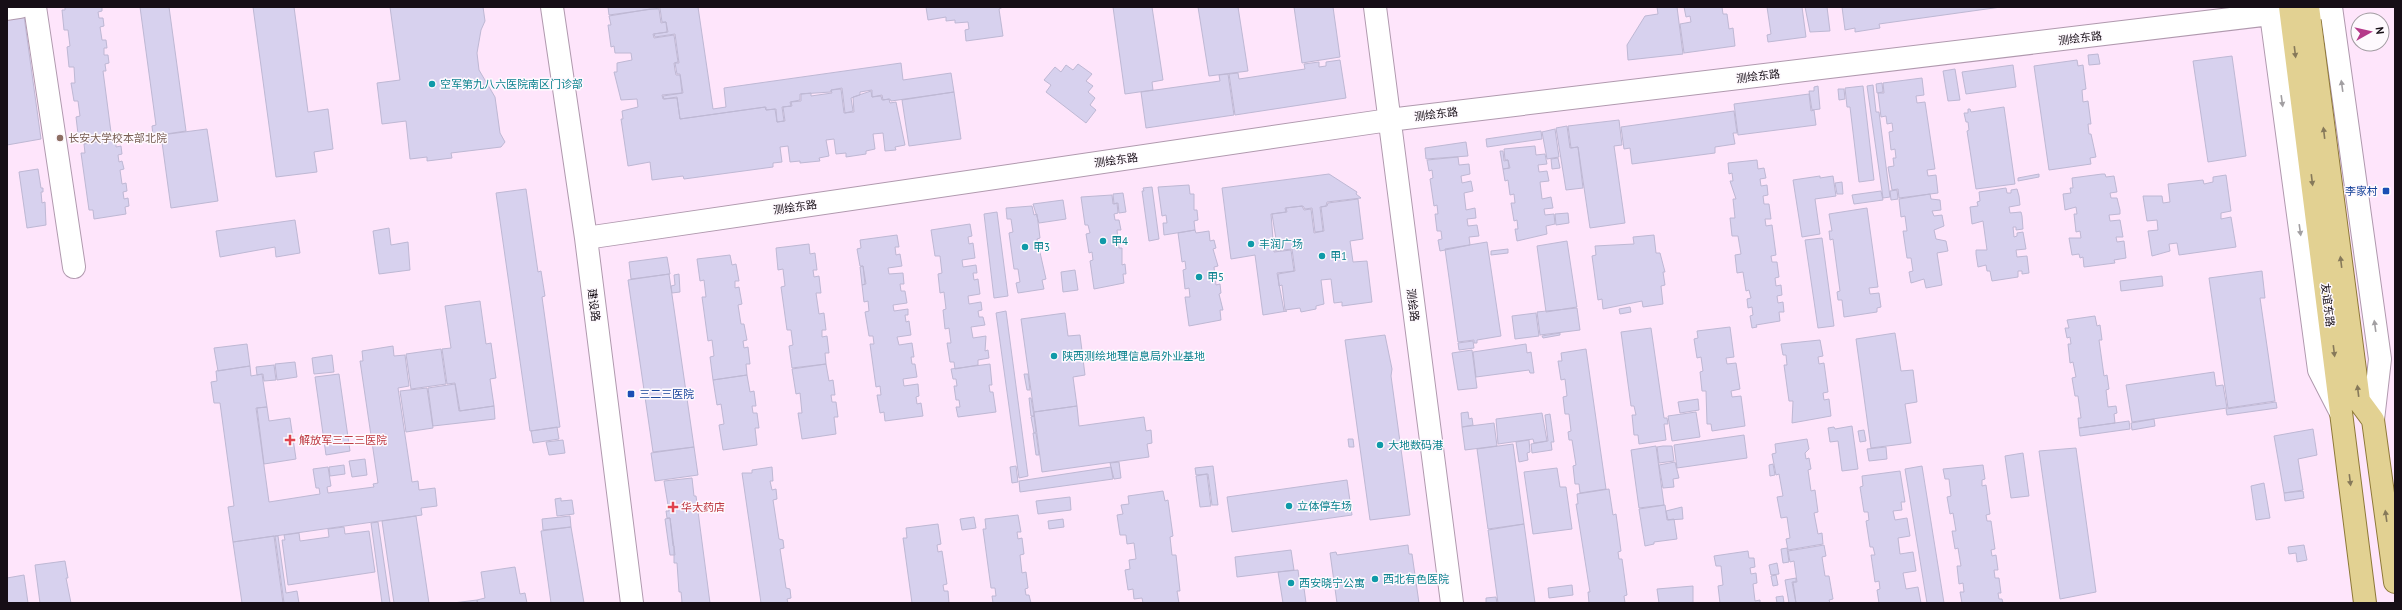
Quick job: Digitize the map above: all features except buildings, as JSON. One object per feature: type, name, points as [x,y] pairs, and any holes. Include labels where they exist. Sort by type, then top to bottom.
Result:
[{"type":"main road","name":"友谊东路","points":[[2289,10],[2365,603]]},
{"type":"main road","name":"友谊东路","points":[[2289,10],[2359,401],[2373,420],[2395,582]]},
{"type":"street","points":[[7,9],[20,7]]},
{"type":"street","points":[[36,7],[74,267]]},
{"type":"street","name":"建设路","points":[[552,7],[586,238],[632,603]]},
{"type":"street","name":"测绘路","points":[[1375,7],[1452,603]]},
{"type":"street","points":[[2331,7],[2380,359],[2373,420]]},
{"type":"street","name":"测绘东路","points":[[586,238],[1389,120],[2289,10],[2331,7]]},
{"type":"place","name":"空军第九八六医院南区门诊部","points":[[432,84]]},
{"type":"place","name":"长安大学校本部北院","points":[[60,138]]},
{"type":"place","name":"李家村","points":[[2386,191]]},
{"type":"place","name":"甲4","points":[[1103,241]]},
{"type":"place","name":"丰润广场","points":[[1251,244]]},
{"type":"place","name":"甲3","points":[[1025,247]]},
{"type":"place","name":"甲1","points":[[1322,256]]},
{"type":"place","name":"甲5","points":[[1199,277]]},
{"type":"place","name":"陕西测绘地理信息局外业基地","points":[[1054,356]]},
{"type":"place","name":"三二三医院","points":[[631,394]]},
{"type":"place","name":"解放军三二三医院","points":[[290,440]]},
{"type":"place","name":"大地数码港","points":[[1380,445]]},
{"type":"place","name":"立体停车场","points":[[1289,506]]},
{"type":"place","name":"华太药店","points":[[673,507]]},
{"type":"place","name":"西北有色医院","points":[[1375,579]]},
{"type":"place","name":"西安晓宁公寓","points":[[1291,583]]}]
